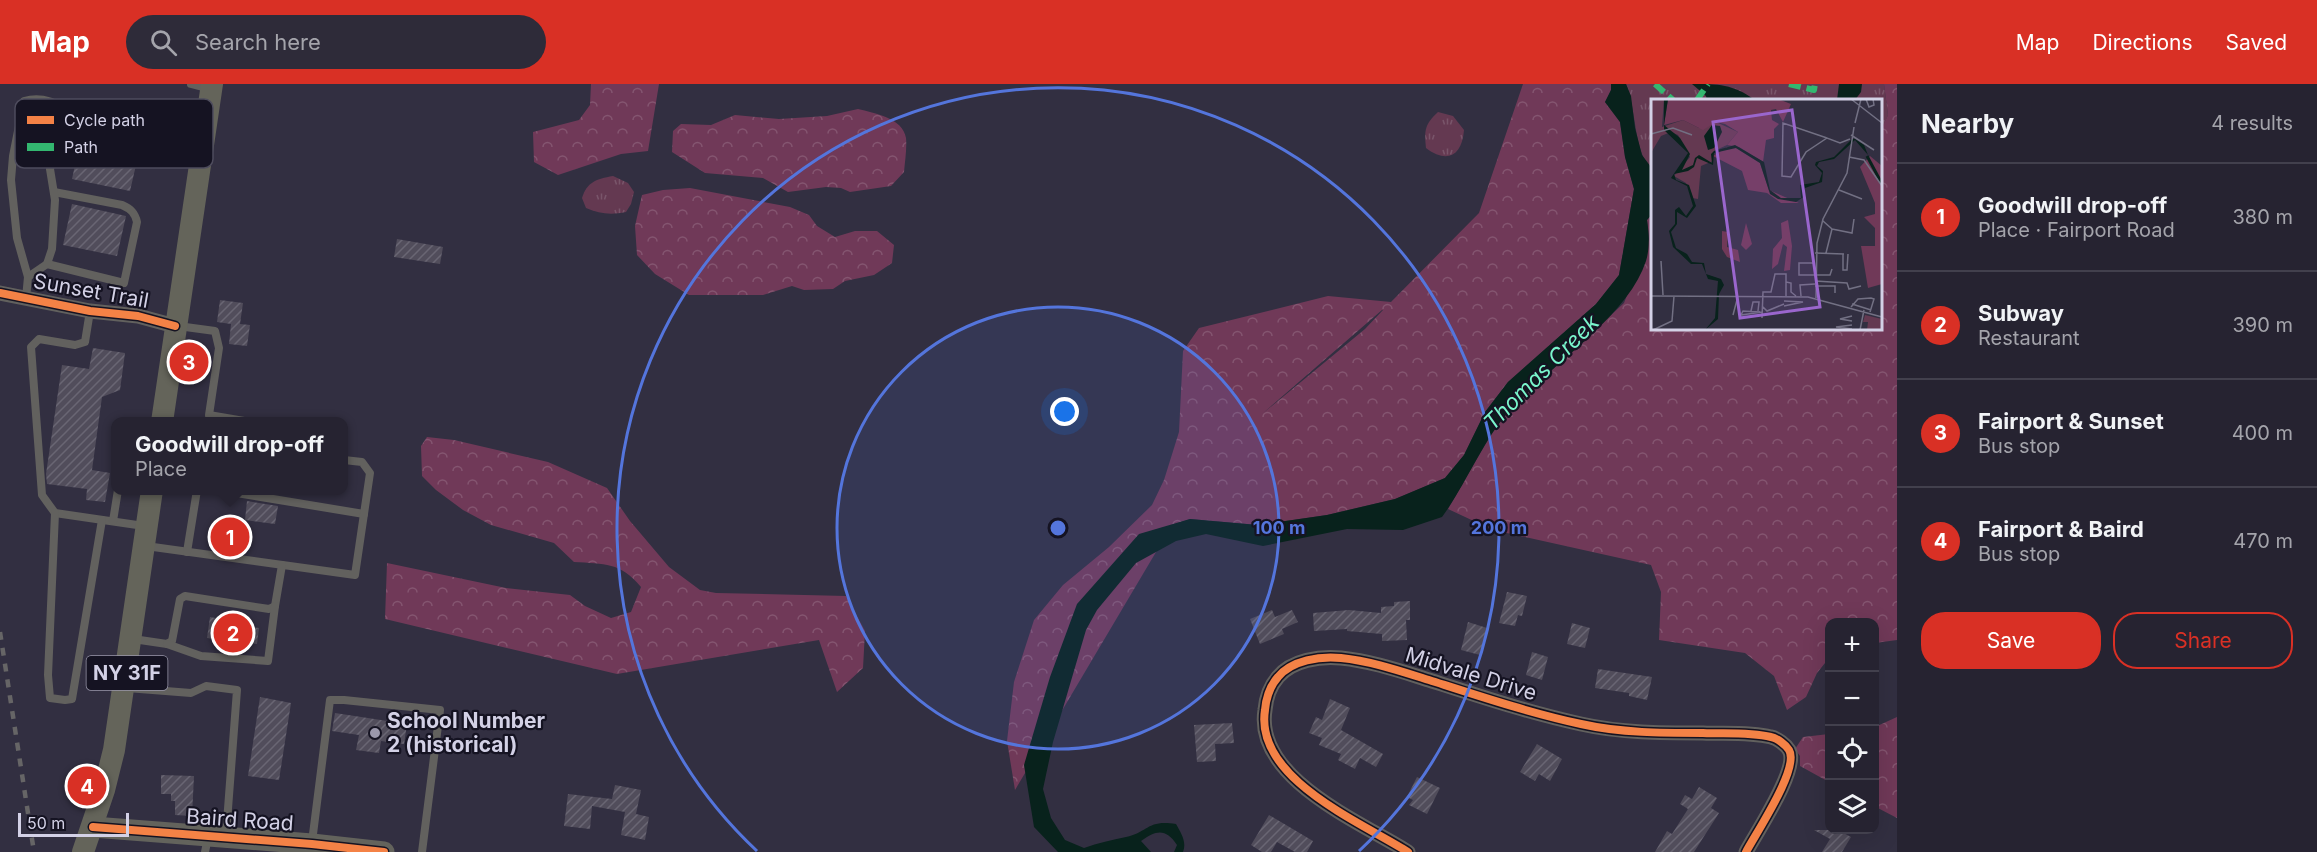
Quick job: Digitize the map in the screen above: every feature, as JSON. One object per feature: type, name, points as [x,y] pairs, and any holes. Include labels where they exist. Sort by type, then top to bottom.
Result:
[{"type":"main road","points":[[163,417],[195,168]]},
{"type":"main road","name":"NY 31F","points":[[82,852],[93,827],[114,750],[125,688],[151,495]]},
{"type":"street","name":"Sunset Trail","points":[[0,293],[90,311],[138,316],[175,326]]},
{"type":"street","name":"Midvale Drive","points":[[1408,852],[1325,803],[1290,774],[1272,750],[1264,727],[1266,701],[1278,676],[1288,668],[1312,659],[1341,658],[1387,667],[1581,724],[1620,731],[1744,734],[1773,737],[1789,750],[1791,758],[1788,775],[1746,852]]},
{"type":"street","name":"Baird Road","points":[[93,827],[213,842],[253,842],[384,852]]},
{"type":"lane","points":[[15,146],[11,180],[16,237],[28,277],[26,298]]},
{"type":"lane","points":[[28,277],[47,264],[52,249],[54,192],[50,168]]},
{"type":"lane","points":[[47,264],[124,283],[137,222],[129,208],[122,205],[54,192]]},
{"type":"lane","points":[[90,311],[85,342],[75,345],[39,339],[31,347],[42,495],[55,513],[48,675],[50,698],[72,699],[102,520]]},
{"type":"lane","points":[[175,326],[215,331],[219,348],[209,417]]},
{"type":"lane","points":[[55,513],[113,522],[187,552],[355,574],[370,473],[362,462],[348,460]]},
{"type":"lane","points":[[113,522],[117,495]]},
{"type":"lane","points":[[187,552],[196,495]]},
{"type":"lane","points":[[248,495],[364,514]]},
{"type":"lane","points":[[131,639],[167,644],[201,656],[268,661],[282,565]]},
{"type":"lane","points":[[167,644],[172,640],[180,599],[185,596],[269,609],[275,606]]},
{"type":"lane","points":[[125,688],[191,693],[206,686],[237,690],[213,842]]},
{"type":"lane","points":[[311,848],[330,700],[344,700],[440,710],[422,852]]},
{"type":"green space","points":[[591,84],[659,84],[648,151],[621,154],[558,175],[534,162],[533,132],[579,120],[590,105]]},
{"type":"green space","points":[[1523,84],[1611,84],[1611,90],[1605,102],[1620,122],[1625,157],[1634,189],[1619,275],[1596,304],[1508,382],[1485,412],[1464,455],[1445,478],[1395,499],[1327,515],[1258,525],[1190,519],[1172,525],[1015,790],[1007,741],[1014,682],[1034,620],[1063,585],[1109,547],[1152,505],[1164,480],[1179,432],[1183,351],[1199,328],[1328,296],[1391,302],[1479,213]],"holes":[[[1383,310],[1365,329],[1262,414]]]},
{"type":"green space","points":[[1626,84],[1884,84],[1888,115],[1882,130],[1882,99],[1651,99],[1651,174],[1640,148]]},
{"type":"green space","points":[[1884,84],[1897,84],[1897,640],[1879,642],[1879,618],[1825,618],[1825,663],[1817,673],[1806,697],[1787,710],[1774,676],[1745,653],[1659,640],[1661,592],[1651,565],[1493,530],[1448,509],[1493,431],[1511,408],[1624,303],[1649,239],[1647,220],[1651,215],[1651,330],[1882,330],[1882,128],[1888,115]]},
{"type":"green space","points":[[858,109],[894,121],[904,131],[906,155],[904,172],[891,186],[850,192],[841,188],[826,187],[788,192],[763,178],[705,173],[672,152],[673,131],[681,124],[711,125],[735,115],[779,119],[827,116]]},
{"type":"green space","points":[[1438,112],[1453,116],[1464,130],[1460,146],[1452,155],[1441,156],[1426,148],[1426,128]]},
{"type":"green space","points":[[613,176],[628,183],[634,192],[626,212],[596,212],[586,208],[582,198],[587,188],[597,180]]},
{"type":"green space","points":[[690,188],[790,207],[809,215],[817,226],[835,237],[855,231],[877,231],[894,245],[892,263],[874,275],[845,281],[833,289],[804,290],[792,286],[763,295],[689,295],[655,274],[637,255],[635,226],[642,195],[663,190]]},
{"type":"green space","points":[[427,437],[454,440],[548,462],[607,488],[630,521],[669,567],[700,590],[716,593],[846,596],[865,631],[863,668],[837,692],[819,640],[617,674],[385,619],[387,563],[506,588],[570,595],[585,606],[611,618],[631,612],[641,587],[619,569],[603,564],[574,562],[554,543],[491,525],[463,510],[436,490],[422,476],[421,446]]},
{"type":"green space","points":[[1897,717],[1897,818],[1879,809],[1879,725]]},
{"type":"green space","points":[[1825,734],[1825,780],[1800,766],[1800,756],[1795,749],[1803,737]]},
{"type":"water","name":"Thomas Creek","points":[[1611,84],[1626,84],[1631,96],[1635,128],[1642,155],[1651,167],[1651,215],[1647,220],[1649,240],[1646,261],[1637,282],[1623,302],[1606,321],[1511,409],[1483,448],[1442,517],[1403,530],[1347,529],[1263,546],[1206,534],[1176,541],[1136,563],[1097,610],[1086,630],[1053,742],[1043,789],[1051,818],[1065,840],[1084,848],[1133,835],[1159,823],[1167,823],[1176,824],[1183,838],[1183,852],[1174,852],[1177,845],[1173,839],[1160,832],[1141,841],[1151,852],[1058,852],[1034,827],[1024,765],[1050,677],[1077,604],[1139,534],[1190,519],[1258,525],[1327,515],[1395,499],[1445,478],[1464,455],[1485,412],[1508,382],[1596,304],[1619,275],[1634,189],[1625,157],[1620,122],[1605,102],[1611,90]]},
{"type":"water","points":[[1692,84],[1725,86],[1753,99],[1707,99]]},
{"type":"water","points":[[1839,84],[1862,84],[1861,92],[1856,99],[1837,99]]},
{"type":"building","points":[[74,168],[135,168],[130,191],[72,179]]},
{"type":"building","points":[[72,204],[126,216],[117,256],[63,245]]},
{"type":"building","points":[[397,239],[443,247],[440,264],[394,257]]},
{"type":"building","points":[[220,300],[243,303],[240,324],[250,325],[247,346],[229,344],[231,324],[217,322]]},
{"type":"building","points":[[93,348],[125,353],[120,390],[102,397],[92,470],[110,473],[105,502],[86,500],[87,489],[47,484],[46,474],[62,365],[89,369]]},
{"type":"building","points":[[247,501],[278,506],[275,524],[245,520]]},
{"type":"building","points":[[214,523],[249,529],[245,551],[210,545]]},
{"type":"building","points":[[1507,592],[1527,596],[1522,616],[1518,615],[1515,626],[1499,623]]},
{"type":"building","points":[[1410,601],[1410,620],[1406,620],[1407,640],[1382,641],[1382,634],[1347,631],[1347,629],[1314,631],[1313,613],[1349,610],[1381,613],[1381,607],[1394,606],[1394,602]]},
{"type":"building","points":[[1272,610],[1275,617],[1292,610],[1298,622],[1282,629],[1284,634],[1260,644],[1250,619]]},
{"type":"building","points":[[210,617],[227,620],[226,623],[259,628],[257,644],[207,638]]},
{"type":"building","points":[[1468,622],[1487,628],[1480,655],[1461,650]]},
{"type":"building","points":[[1572,623],[1590,628],[1585,648],[1567,644]]},
{"type":"building","points":[[1532,652],[1548,657],[1542,680],[1526,675]]},
{"type":"building","points":[[1598,669],[1652,677],[1647,700],[1629,696],[1629,693],[1595,688]]},
{"type":"building","points":[[260,697],[291,703],[279,780],[248,776]]},
{"type":"building","points":[[1330,699],[1350,708],[1341,730],[1383,754],[1376,767],[1360,758],[1355,769],[1338,760],[1341,754],[1319,745],[1322,738],[1309,733],[1316,717],[1322,720]]},
{"type":"building","name":"School Number 2 (historical)","points":[[335,713],[407,724],[404,744],[381,741],[379,753],[356,750],[359,735],[332,731]]},
{"type":"building","points":[[1232,723],[1234,743],[1215,744],[1216,761],[1197,762],[1194,725]]},
{"type":"building","points":[[1537,744],[1562,759],[1550,781],[1539,774],[1535,781],[1520,772]]},
{"type":"building","points":[[161,775],[194,776],[192,816],[175,815],[175,801],[171,801],[171,794],[161,794]]},
{"type":"building","points":[[1417,777],[1440,788],[1427,814],[1409,805],[1413,800],[1407,797]]},
{"type":"building","points":[[615,785],[641,790],[636,814],[649,817],[645,840],[621,835],[625,812],[592,806],[590,829],[564,826],[568,794],[612,799]]},
{"type":"building","points":[[1699,787],[1717,798],[1711,808],[1719,813],[1694,852],[1655,852],[1667,831],[1672,834],[1688,809],[1680,804],[1685,795],[1692,799]]},
{"type":"building","points":[[1269,815],[1313,841],[1307,852],[1295,852],[1277,842],[1271,852],[1262,852],[1251,845]]},
{"type":"building","points":[[1814,830],[1825,830],[1825,834],[1845,834],[1851,837],[1842,852],[1822,852],[1830,839]]},
{"type":"railway","points":[[0,632],[34,852]]},
{"type":"marked path","points":[[1655,84],[1672,99]]},
{"type":"marked path","points":[[1698,99],[1708,84]]},
{"type":"marked path","points":[[1789,84],[1814,90],[1815,84]]},
{"type":"cycle path","points":[[0,293],[90,311],[138,316],[175,326]]},
{"type":"cycle path","points":[[1408,852],[1315,796],[1294,778],[1276,757],[1266,735],[1265,710],[1269,693],[1275,681],[1284,671],[1307,660],[1352,659],[1562,720],[1596,727],[1642,732],[1763,735],[1773,738],[1786,746],[1791,759],[1783,785],[1746,852]]},
{"type":"cycle path","points":[[93,827],[312,844],[384,852]]},
{"type":"place","name":"Fairport & Sunset","points":[[189,362]]},
{"type":"place","name":"Goodwill drop-off","points":[[230,537]]},
{"type":"place","name":"Subway","points":[[233,633]]},
{"type":"place","name":"School Number 2 (historical)","points":[[375,733]]},
{"type":"place","name":"Fairport & Baird","points":[[87,786]]}]
